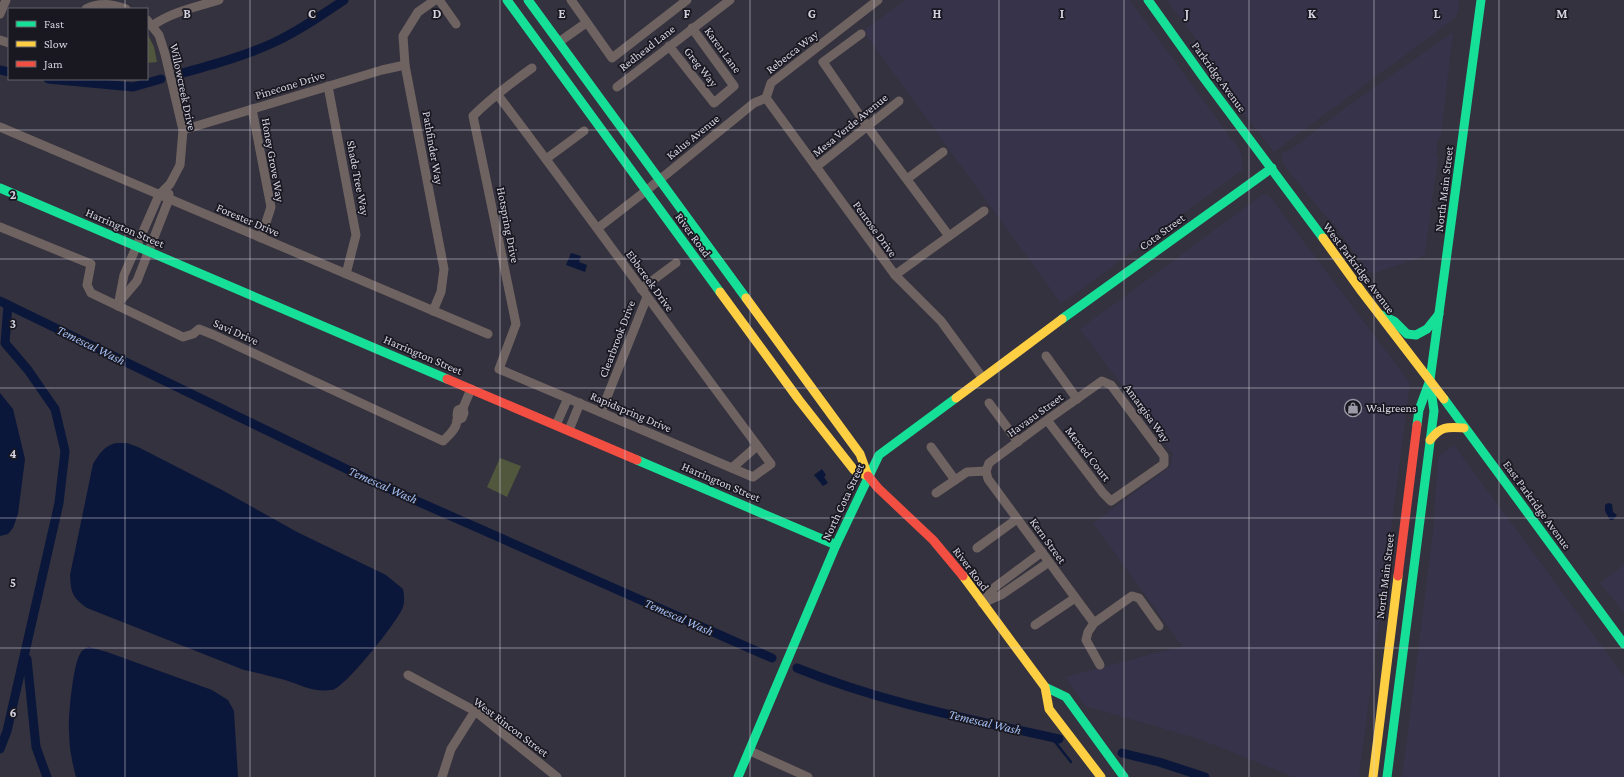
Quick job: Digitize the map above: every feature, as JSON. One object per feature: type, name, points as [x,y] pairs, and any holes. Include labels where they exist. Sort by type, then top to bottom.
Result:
[{"type":"main road","name":"River Road","points":[[507,0],[799,400],[854,470],[868,476]]},
{"type":"main road","name":"River Road","points":[[528,0],[860,454],[868,476],[880,490],[933,540],[956,568],[1044,687],[1049,709],[1101,777]]},
{"type":"main road","name":"Parkridge Avenue","points":[[1148,0],[1203,77],[1272,168]]},
{"type":"main road","name":"North Main Street","points":[[1373,777],[1419,410],[1430,380],[1480,0]]},
{"type":"main road","name":"West Parkridge Avenue","points":[[1272,168],[1314,228],[1430,380]]},
{"type":"main road","name":"Cota Street","points":[[1067,315],[1272,168]]},
{"type":"main road","name":"Harrington Street","points":[[0,188],[836,545]]},
{"type":"main road","points":[[1379,314],[1394,321],[1407,334],[1416,335],[1427,329],[1439,314]]},
{"type":"main road","name":"North Cota Street","points":[[738,777],[836,545],[879,455],[1067,315]]},
{"type":"main road","name":"North Main Street","points":[[1387,777],[1434,410],[1430,380]]},
{"type":"main road","name":"East Parkridge Avenue","points":[[1430,380],[1624,644]]},
{"type":"main road","points":[[1430,440],[1436,431],[1441,428],[1464,428]]},
{"type":"main road","name":"River Road","points":[[1044,687],[1066,698],[1124,777]]},
{"type":"street","points":[[0,14],[6,0]]},
{"type":"street","points":[[150,23],[218,0]]},
{"type":"street","name":"Pathfinder Way","points":[[433,311],[441,292],[444,269],[405,65],[403,36],[418,12],[435,0]]},
{"type":"street","points":[[439,0],[456,24]]},
{"type":"street","points":[[571,0],[612,58],[688,0]]},
{"type":"street","name":"Redhead Lane","points":[[616,87],[730,0]]},
{"type":"street","name":"Rebecca Way","points":[[766,98],[770,83],[878,0]]},
{"type":"street","points":[[88,8],[98,2],[123,8]]},
{"type":"street","name":"Willowcreek Drive","points":[[119,303],[120,289],[124,275],[159,195],[170,184],[180,165],[183,130],[165,54],[159,35],[150,23]]},
{"type":"street","points":[[559,42],[586,23]]},
{"type":"street","name":"Karen Lane","points":[[692,28],[734,86],[714,103]]},
{"type":"street","points":[[861,34],[823,62],[867,126],[949,236]]},
{"type":"street","name":"Greg Way","points":[[669,46],[714,103]]},
{"type":"street","name":"Pinecone Drive","points":[[183,130],[382,70],[405,65]]},
{"type":"street","points":[[498,94],[532,68]]},
{"type":"street","name":"Shade Tree Way","points":[[328,86],[356,235],[346,274]]},
{"type":"street","name":"Ebbcreek Drive","points":[[498,94],[598,228],[646,297],[771,464],[753,477]]},
{"type":"street","name":"Hotspring Drive","points":[[498,94],[473,116],[516,324],[499,369]]},
{"type":"street","name":"Kalus Avenue","points":[[598,228],[754,103],[766,98]]},
{"type":"street","name":"Penrose Drive","points":[[766,98],[894,275],[941,321],[982,377]]},
{"type":"street","name":"Mesa Verde Avenue","points":[[816,167],[899,102]]},
{"type":"street","name":"Honey Grove Way","points":[[252,110],[271,207],[261,238]]},
{"type":"street","name":"Forester Drive","points":[[0,127],[488,334]]},
{"type":"street","points":[[546,159],[584,131]]},
{"type":"street","points":[[907,179],[943,152]]},
{"type":"street","name":"Willowcreek Drive","points":[[119,303],[136,281],[169,199],[170,184]]},
{"type":"street","points":[[894,275],[984,211]]},
{"type":"street","name":"Savi Drive","points":[[0,227],[91,264],[87,285],[91,293],[119,303],[183,337],[193,334],[199,329],[214,335],[443,442],[452,432],[457,420],[462,418],[464,413],[463,408],[471,389]]},
{"type":"street","points":[[641,289],[676,263]]},
{"type":"street","name":"Clearbrook Drive","points":[[601,412],[646,297]]},
{"type":"street","points":[[1046,356],[1077,399]]},
{"type":"street","name":"Rapidspring Drive","points":[[499,369],[753,477]]},
{"type":"street","name":"Havasu Street","points":[[986,471],[989,463],[1102,381]]},
{"type":"street","name":"Amargisa Way","points":[[1102,381],[1112,385],[1164,456],[1164,464],[1112,501]]},
{"type":"street","points":[[556,425],[568,398]]},
{"type":"street","points":[[569,430],[580,403]]},
{"type":"street","points":[[989,403],[1018,442]]},
{"type":"street","name":"Merced Court","points":[[1047,420],[1103,493],[1112,501]]},
{"type":"street","points":[[732,468],[757,446]]},
{"type":"street","points":[[931,447],[956,480]]},
{"type":"street","points":[[936,493],[967,472],[986,471]]},
{"type":"street","name":"Kern Street","points":[[986,471],[988,479],[1094,623]]},
{"type":"street","points":[[977,548],[1017,519]]},
{"type":"street","points":[[982,603],[995,587],[1042,552]]},
{"type":"street","points":[[982,603],[1001,595],[1049,562]]},
{"type":"street","points":[[1100,665],[1086,640],[1088,632],[1094,623],[1132,596],[1139,598],[1159,626]]},
{"type":"street","points":[[1035,625],[1075,598]]},
{"type":"street","name":"West Rincon Street","points":[[408,675],[475,711],[557,777]]},
{"type":"street","points":[[442,777],[451,749],[475,711]]},
{"type":"street","points":[[750,751],[808,777]]},
{"type":"shaded area","points":[[905,0],[1130,0],[1239,149],[1242,156],[1242,170],[1078,292],[1060,302],[863,31]]},
{"type":"shaded area","points":[[1167,0],[1459,0],[1458,12],[1455,18],[1274,152],[1237,105],[1211,68],[1208,56]]},
{"type":"shaded area","points":[[1453,32],[1441,135],[1438,139],[1436,154],[1438,157],[1425,254],[1419,258],[1375,273],[1368,272],[1333,223],[1320,210],[1284,165],[1281,153],[1290,150],[1344,109]]},
{"type":"shaded area","points":[[1262,195],[1268,195],[1271,198],[1410,383],[1359,777],[1294,777],[1199,739],[1085,706],[1065,677],[1182,646],[1093,523],[1167,469],[1171,464],[1173,454],[1080,329]]},
{"type":"shaded area","points":[[1454,445],[1624,676],[1624,777],[1402,777],[1433,532],[1438,457]]},
{"type":"shaded area","points":[[1624,565],[1624,612],[1600,583]]},
{"type":"green space","points":[[148,35],[154,47],[157,62],[148,63]]},
{"type":"green space","points":[[500,458],[521,466],[507,497],[487,487]]},
{"type":"water","points":[[571,253],[581,256],[579,262],[587,265],[585,272],[566,265]]},
{"type":"water","points":[[0,393],[13,409],[25,459],[18,514],[13,528],[8,534],[0,536]]},
{"type":"water","points":[[116,443],[127,443],[138,447],[222,490],[297,532],[386,575],[403,589],[404,602],[399,614],[382,639],[348,678],[332,690],[318,690],[244,670],[87,608],[78,601],[73,594],[70,575],[93,464],[105,448]]},
{"type":"water","points":[[822,469],[826,475],[824,477],[828,483],[823,486],[814,475]]},
{"type":"water","points":[[1608,503],[1612,504],[1613,512],[1617,515],[1613,520],[1610,520],[1605,511],[1605,505]]},
{"type":"water","points":[[89,647],[107,652],[212,690],[228,700],[234,711],[238,777],[76,777],[70,743],[70,703],[77,660],[82,651]]},
{"type":"waterway","points":[[179,74],[216,64],[264,47],[302,27],[344,0]]},
{"type":"waterway","points":[[0,70],[8,72]]},
{"type":"waterway","points":[[59,80],[133,87],[161,79]]},
{"type":"waterway","name":"Temescal Wash","points":[[0,301],[367,479],[772,658]]},
{"type":"waterway","points":[[0,749],[7,731],[59,503],[65,451],[55,409],[28,370],[5,343],[8,305]]},
{"type":"waterway","points":[[27,659],[36,747],[47,777]]},
{"type":"waterway","name":"Temescal Wash","points":[[797,668],[894,701],[1059,739]]},
{"type":"waterway","points":[[1052,738],[1071,762]]},
{"type":"waterway","name":"Temescal Wash","points":[[1122,753],[1159,762],[1205,777]]},
{"type":"traffic: fast","points":[[507,0],[720,292]]},
{"type":"traffic: fast","points":[[528,0],[746,298]]},
{"type":"traffic: fast","points":[[1148,0],[1203,77],[1323,238]]},
{"type":"traffic: fast","points":[[1417,425],[1419,410],[1430,380],[1481,0]]},
{"type":"traffic: fast","points":[[1062,319],[1272,168]]},
{"type":"traffic: fast","points":[[0,188],[447,379]]},
{"type":"traffic: fast","points":[[1379,314],[1394,321],[1407,334],[1416,335],[1427,329],[1439,314]]},
{"type":"traffic: fast","points":[[1387,777],[1434,411],[1430,383]]},
{"type":"traffic: fast","points":[[738,777],[836,545],[879,455],[956,398]]},
{"type":"traffic: fast","points":[[1444,399],[1624,644]]},
{"type":"traffic: fast","points":[[637,460],[836,545]]},
{"type":"traffic: fast","points":[[1045,687],[1066,697],[1124,777]]},
{"type":"traffic: slow","points":[[1323,238],[1362,292],[1444,399]]},
{"type":"traffic: slow","points":[[720,292],[799,400],[854,470],[868,476]]},
{"type":"traffic: slow","points":[[746,298],[860,454],[868,476]]},
{"type":"traffic: slow","points":[[956,398],[1062,319]]},
{"type":"traffic: slow","points":[[1430,440],[1434,435],[1445,428],[1464,428]]},
{"type":"traffic: slow","points":[[963,576],[1045,687],[1049,709],[1101,777]]},
{"type":"traffic: slow","points":[[1373,777],[1398,576]]},
{"type":"traffic: jam","points":[[447,379],[637,460]]},
{"type":"traffic: jam","points":[[1398,576],[1417,425]]},
{"type":"traffic: jam","points":[[868,476],[878,488],[933,540],[963,576]]},
{"type":"place","name":"Walgreens","points":[[1353,408]]}]
